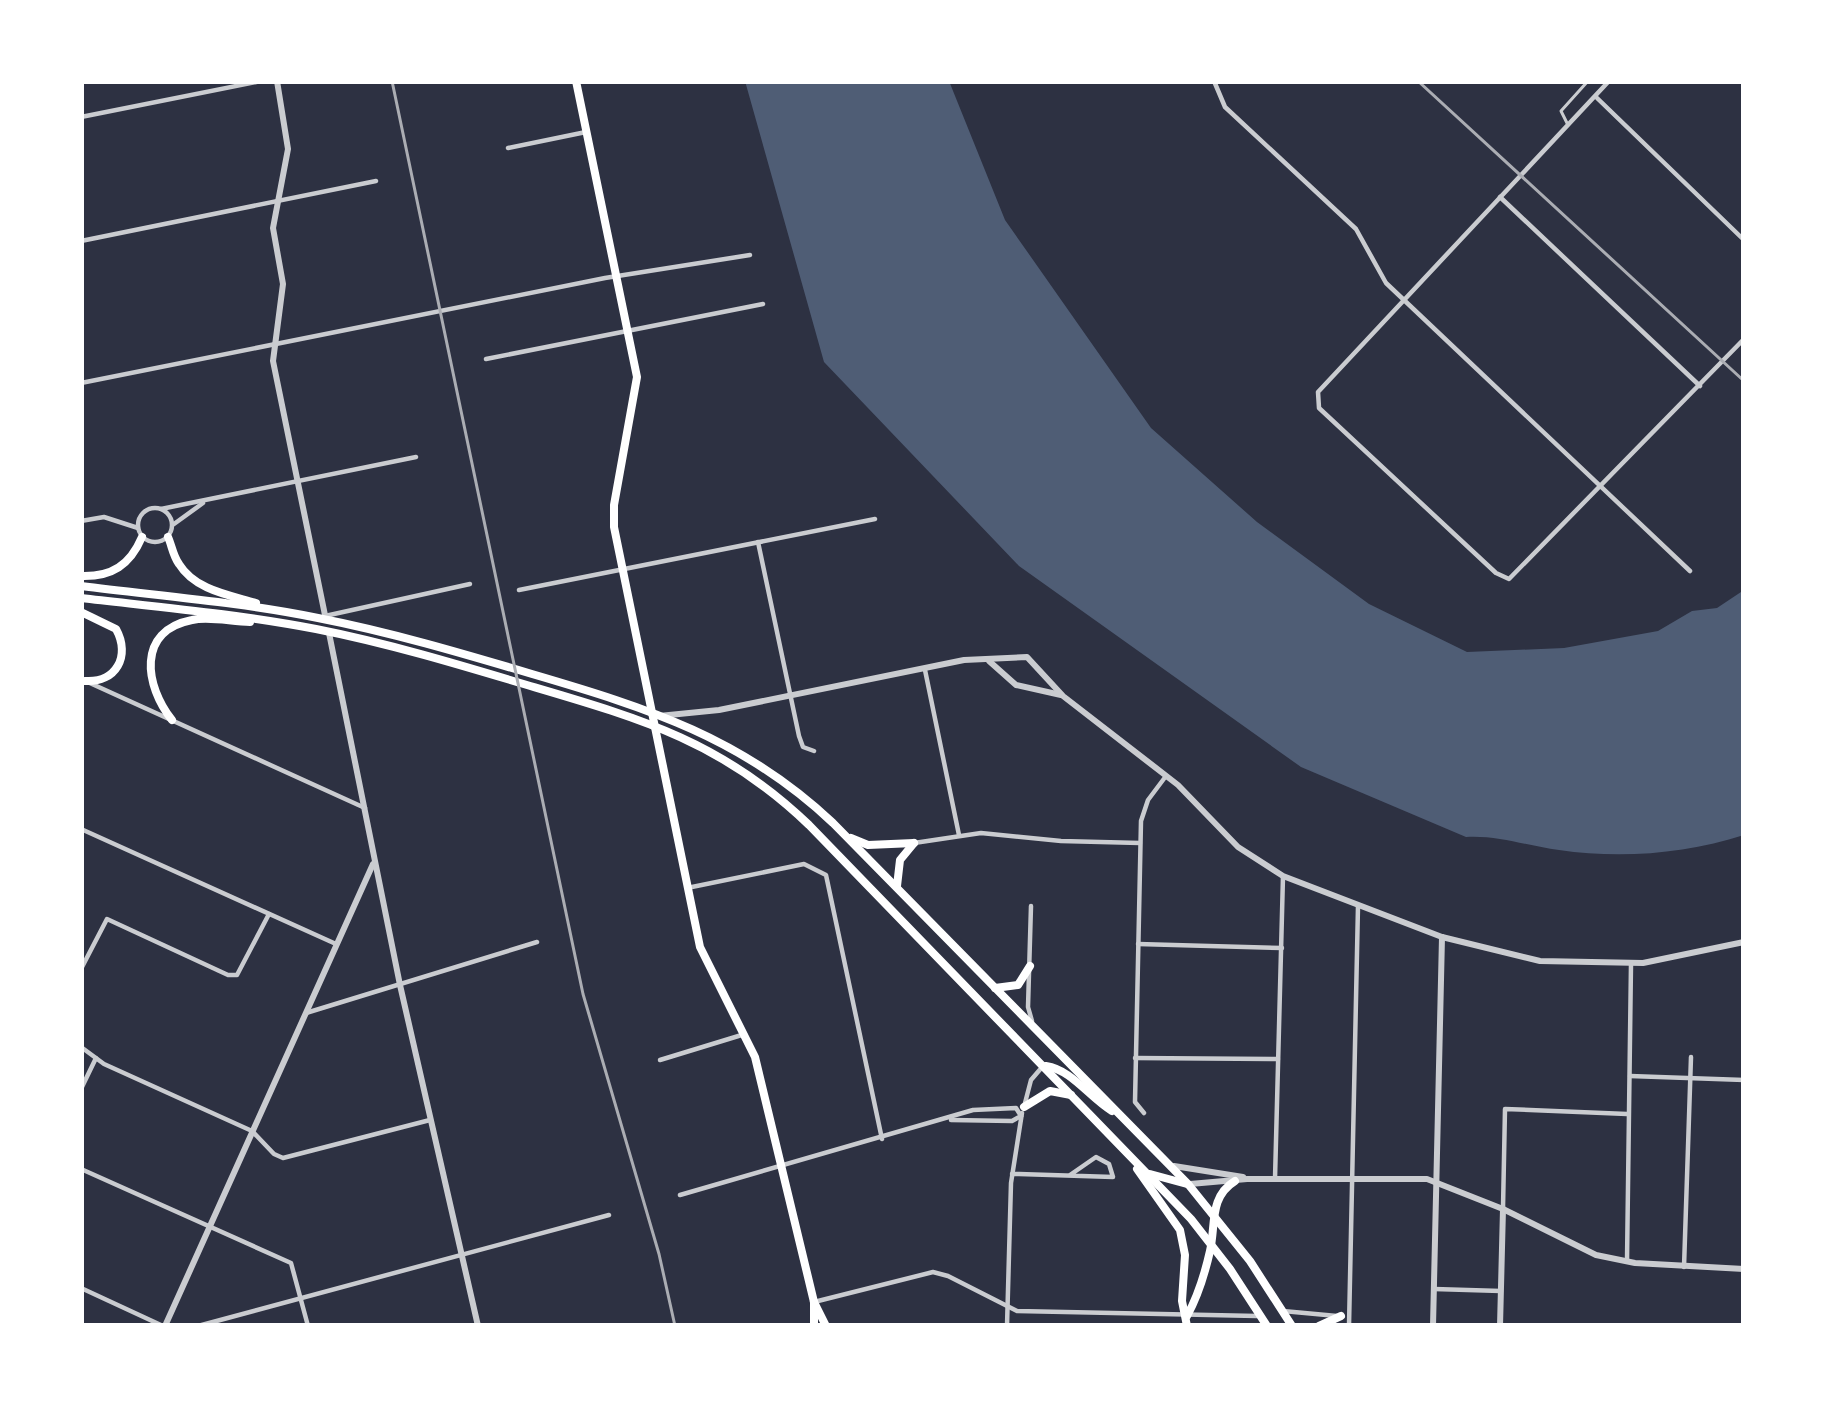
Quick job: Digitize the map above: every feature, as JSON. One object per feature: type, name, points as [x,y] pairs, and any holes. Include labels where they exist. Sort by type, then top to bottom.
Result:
[{"type":"main road","points":[[576,81],[637,383],[613,512],[622,569],[704,957],[745,1034],[766,1093],[814,1302],[814,1326]]},
{"type":"main road","points":[[81,576],[121,567],[133,556],[140,532]]},
{"type":"main road","points":[[168,537],[177,562],[188,575],[237,611]]},
{"type":"main road","points":[[81,586],[237,611],[455,663],[622,715],[711,749],[788,805],[1147,1173],[1211,1245],[1264,1321]]},
{"type":"main road","points":[[81,598],[280,611],[455,651],[566,684],[714,738],[782,779],[846,836],[1034,1026],[1214,1214],[1292,1326]]},
{"type":"main road","points":[[172,720],[149,677],[159,640],[190,620],[237,611]]},
{"type":"main road","points":[[81,612],[116,629],[124,652],[118,667],[106,678],[83,680]]},
{"type":"main road","points":[[846,836],[868,845],[914,844]]},
{"type":"main road","points":[[897,888],[900,860],[914,844]]},
{"type":"main road","points":[[995,988],[1018,985],[1030,966]]},
{"type":"main road","points":[[1043,1066],[1066,1072],[1094,1100],[1123,1118]]},
{"type":"main road","points":[[1022,1111],[1050,1091],[1071,1095]]},
{"type":"main road","points":[[1114,1139],[1172,1216],[1185,1255],[1182,1301],[1187,1321]]},
{"type":"main road","points":[[1147,1173],[1188,1184]]},
{"type":"main road","points":[[1187,1321],[1211,1245],[1214,1214],[1222,1191],[1235,1181]]},
{"type":"main road","points":[[814,1302],[826,1326]]},
{"type":"main road","points":[[1319,1326],[1345,1317]]},
{"type":"street","points":[[81,118],[261,81]]},
{"type":"street","points":[[278,81],[288,149],[273,228],[283,284],[274,361],[400,985],[478,1326]]},
{"type":"street","points":[[1214,81],[1225,107],[1356,229],[1380,276],[1690,571]]},
{"type":"street","points":[[1609,81],[1318,392],[1319,409],[1496,573],[1509,579],[1744,339]]},
{"type":"street","points":[[1595,96],[1744,239]]},
{"type":"street","points":[[508,148],[586,132]]},
{"type":"street","points":[[81,242],[376,181]]},
{"type":"street","points":[[1500,197],[1700,386]]},
{"type":"street","points":[[81,382],[750,255]]},
{"type":"street","points":[[486,359],[763,304]]},
{"type":"street","points":[[140,532],[142,513],[416,457]]},
{"type":"street","points":[[81,521],[104,518],[153,542],[168,537],[172,525],[208,499]]},
{"type":"street","points":[[161,508],[172,525]]},
{"type":"street","points":[[519,590],[875,519]]},
{"type":"street","points":[[758,542],[802,747],[814,751]]},
{"type":"street","points":[[326,616],[470,584]]},
{"type":"street","points":[[653,723],[925,668],[1021,657],[1037,664],[1063,696],[1166,776],[1238,847],[1283,876],[1442,937],[1540,961],[1631,964],[1744,942]]},
{"type":"street","points":[[1010,679],[1010,665],[1021,657]]},
{"type":"street","points":[[986,659],[1026,687],[1063,696]]},
{"type":"street","points":[[1026,687],[1037,679],[1037,664]]},
{"type":"street","points":[[925,668],[959,835]]},
{"type":"street","points":[[83,680],[365,808]]},
{"type":"street","points":[[1144,1113],[1135,1102],[1140,843],[1145,806],[1166,776]]},
{"type":"street","points":[[81,829],[336,944]]},
{"type":"street","points":[[914,844],[981,833],[1061,842],[1140,843]]},
{"type":"street","points":[[81,1288],[164,1326],[374,862]]},
{"type":"street","points":[[687,889],[804,865],[819,869],[829,884],[882,1139]]},
{"type":"street","points":[[1275,1179],[1283,876]]},
{"type":"street","points":[[1349,1326],[1345,1317],[1358,905]]},
{"type":"street","points":[[1031,906],[1028,1007],[1034,1026]]},
{"type":"street","points":[[81,969],[106,919],[237,975],[268,914]]},
{"type":"street","points":[[1432,1326],[1442,937]]},
{"type":"street","points":[[306,1013],[537,942]]},
{"type":"street","points":[[1138,944],[1282,948]]},
{"type":"street","points":[[1627,1262],[1631,964]]},
{"type":"street","points":[[660,1060],[745,1034]]},
{"type":"street","points":[[81,1047],[252,1131],[274,1154],[292,1157],[430,1120]]},
{"type":"street","points":[[1684,1267],[1690,1057]]},
{"type":"street","points":[[81,1089],[96,1058]]},
{"type":"street","points":[[1135,1058],[1278,1059]]},
{"type":"street","points":[[1007,1326],[1012,1174],[1022,1111],[1031,1080],[1043,1066]]},
{"type":"street","points":[[1627,1076],[1744,1080]]},
{"type":"street","points":[[680,1195],[973,1110],[1006,1106],[1022,1111]]},
{"type":"street","points":[[1500,1326],[1504,1109],[1627,1114]]},
{"type":"street","points":[[946,1120],[1012,1121],[1022,1111]]},
{"type":"street","points":[[1012,1174],[1113,1177],[1109,1164],[1096,1157],[1070,1175]]},
{"type":"street","points":[[1170,1165],[1246,1178],[1436,1181],[1596,1255],[1627,1262],[1744,1269]]},
{"type":"street","points":[[81,1169],[291,1263],[308,1326]]},
{"type":"street","points":[[1188,1184],[1246,1178]]},
{"type":"street","points":[[198,1326],[609,1215]]},
{"type":"street","points":[[814,1302],[933,1272],[1008,1308],[1187,1321],[1264,1321]]},
{"type":"street","points":[[1433,1289],[1501,1292]]},
{"type":"street","points":[[1283,1311],[1345,1317]]},
{"type":"lane","points":[[1568,125],[1561,111],[1588,81]]},
{"type":"water","points":[[745,81],[949,81],[1005,220],[1151,428],[1257,522],[1369,604],[1467,652],[1564,648],[1658,631],[1692,611],[1717,608],[1744,590],[1744,835],[1699,847],[1629,854],[1582,853],[1466,837],[1301,767],[1019,566],[824,362]]},
{"type":"railway","points":[[392,81],[583,994],[659,1254],[675,1326]]},
{"type":"railway","points":[[1418,81],[1744,381]]}]
